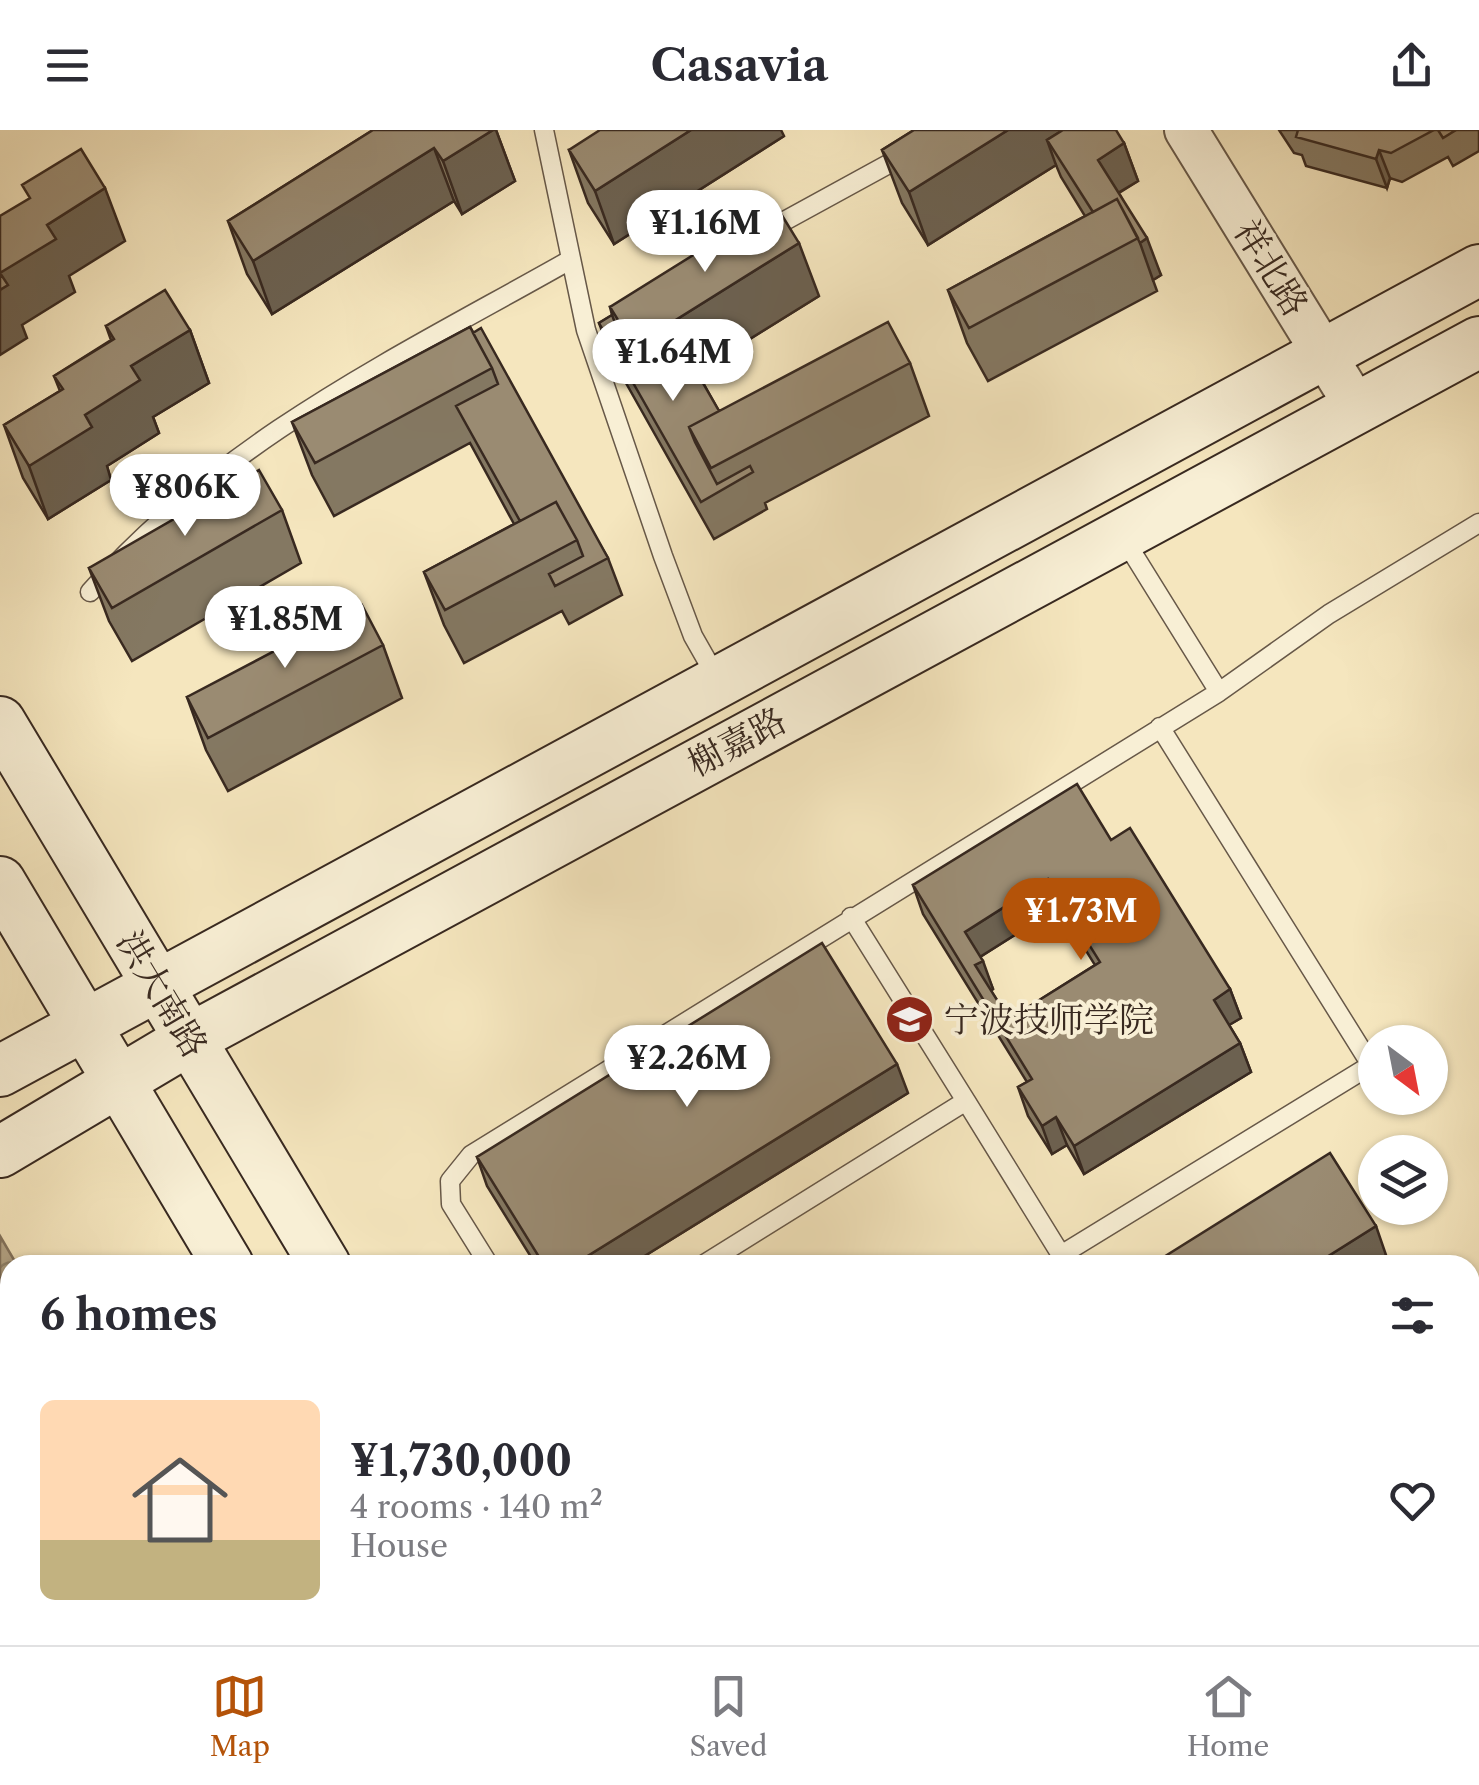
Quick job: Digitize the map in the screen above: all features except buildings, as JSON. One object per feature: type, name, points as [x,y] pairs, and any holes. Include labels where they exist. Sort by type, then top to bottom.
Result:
[{"type":"main road","name":"榭嘉路","points":[[0,1071],[156,983],[1479,270]]},
{"type":"main road","name":"榭嘉路","points":[[1,1152],[190,1039],[1479,342]]},
{"type":"main road","name":"洪大南路","points":[[0,722],[319,1255]]},
{"type":"main road","points":[[0,882],[222,1255]]},
{"type":"street","name":"祥北路","points":[[1186,130],[1356,406]]},
{"type":"lane","points":[[544,130],[586,330],[693,636],[718,680]]},
{"type":"lane","points":[[742,244],[915,149]]},
{"type":"lane","points":[[90,592],[132,544],[216,470],[286,421],[570,260]]},
{"type":"lane","points":[[586,330],[603,321]]},
{"type":"lane","points":[[482,1255],[451,1204],[450,1181],[471,1155],[850,917],[1220,692],[1329,614],[1479,522]]},
{"type":"lane","points":[[1120,534],[1220,692]]},
{"type":"lane","points":[[1072,1255],[1371,1065],[1160,727]]},
{"type":"lane","points":[[850,917],[1061,1255]]},
{"type":"lane","points":[[720,1255],[966,1101]]},
{"type":"water","points":[[0,1236],[11,1255],[0,1255]]},
{"type":"place","name":"宁波技师学院","points":[[909,1020]]}]
